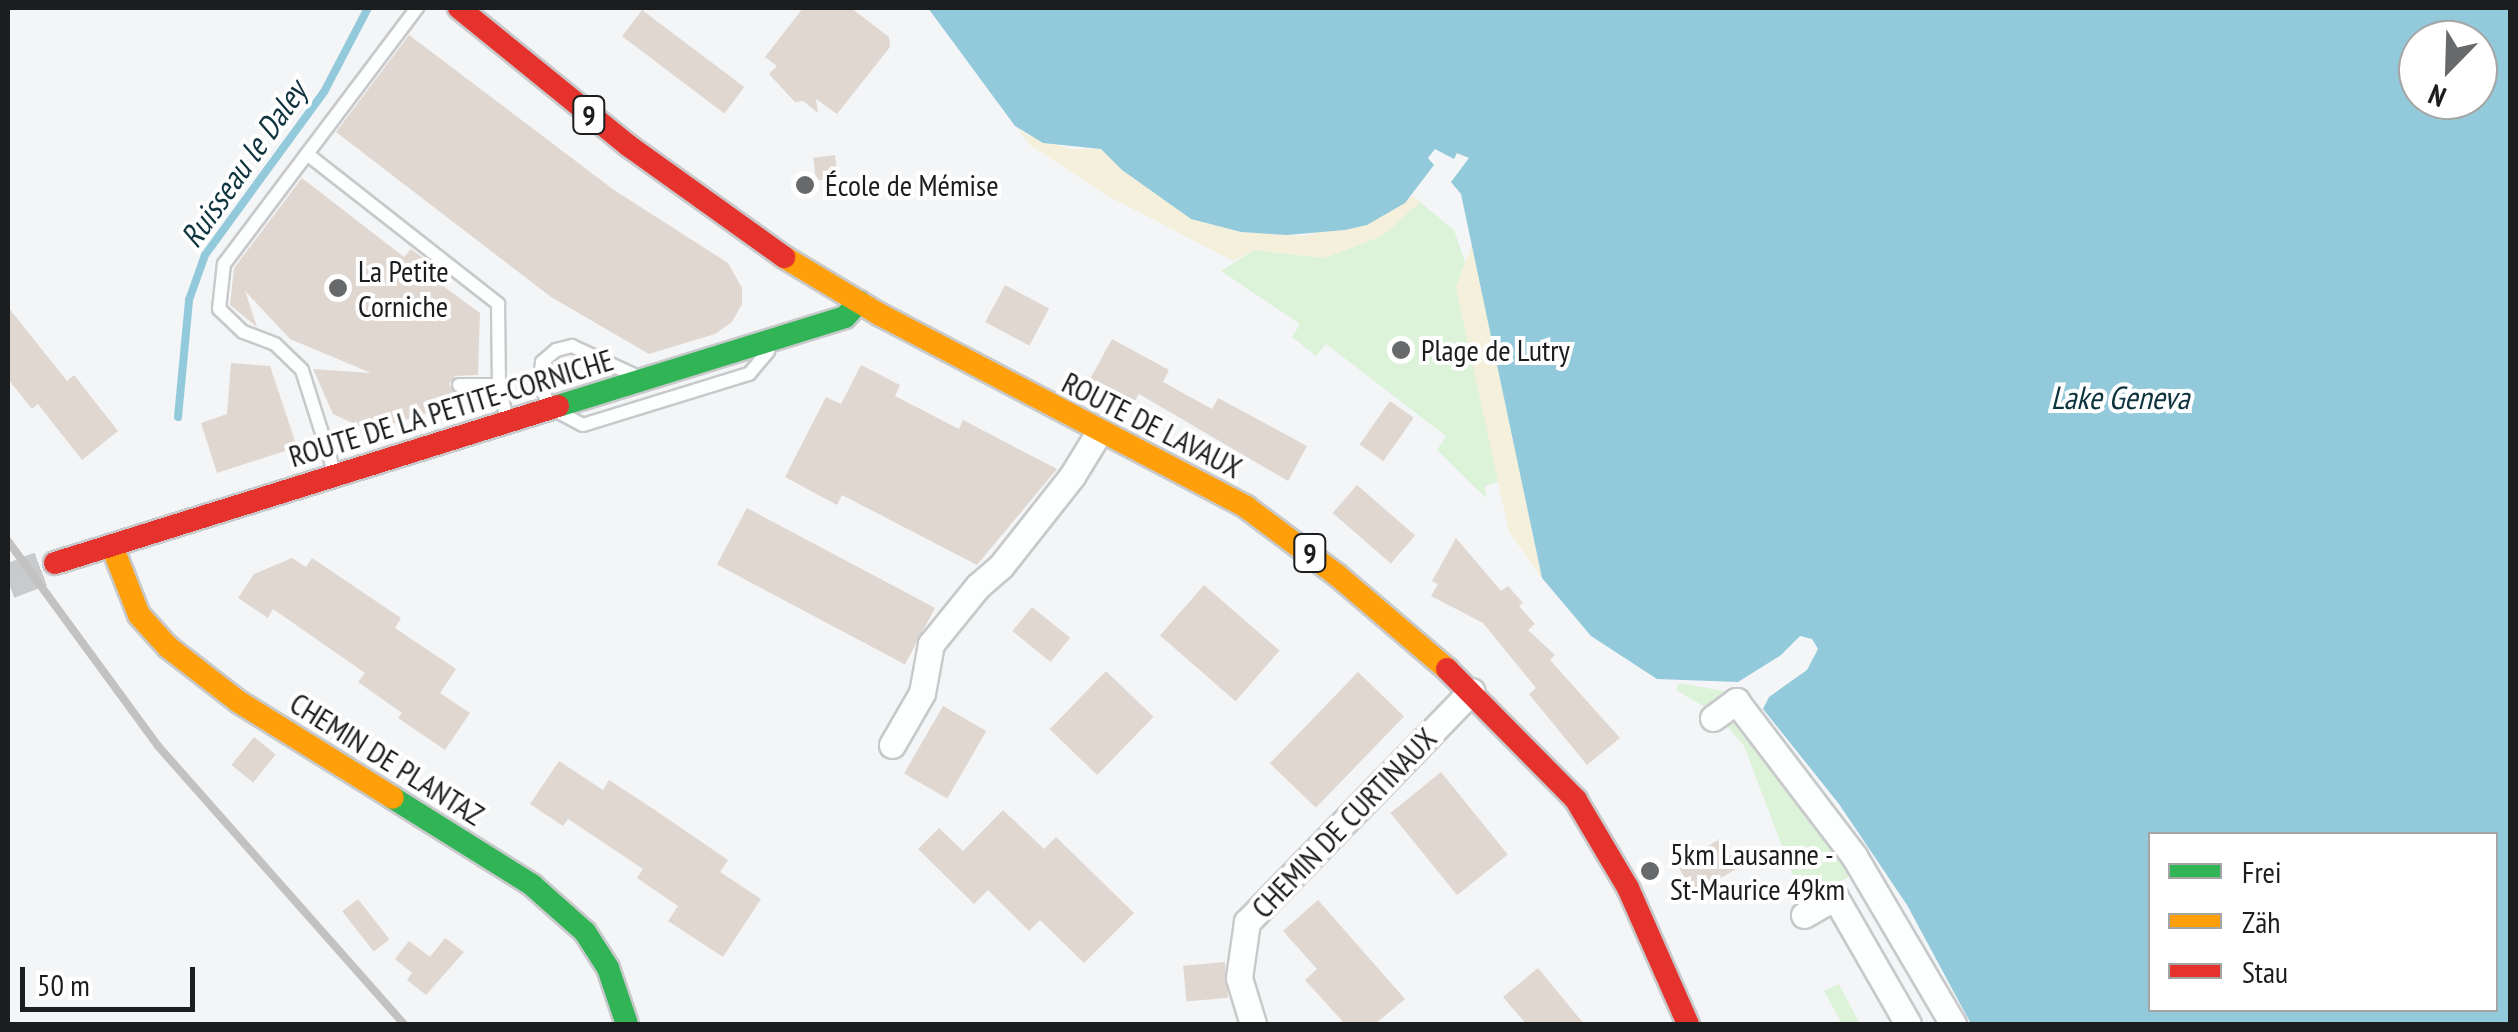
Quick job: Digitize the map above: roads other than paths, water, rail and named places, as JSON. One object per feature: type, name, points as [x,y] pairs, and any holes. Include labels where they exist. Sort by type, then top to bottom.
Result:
[{"type":"main road","name":"ROUTE DE LAVAUX","points":[[459,8],[722,217],[859,302],[1278,528],[1472,691],[1576,800],[1628,888],[1688,1024]]},
{"type":"main road","name":"ROUTE DE LA PETITE-CORNICHE","points":[[55,563],[507,419],[845,317],[859,302]]},
{"type":"main road","name":"CHEMIN DE PLANTAZ","points":[[112,546],[139,615],[168,647],[239,702],[532,884],[585,932],[608,968],[627,1024]]},
{"type":"street","points":[[892,744],[922,693],[931,644],[1013,551],[1072,476],[1099,432]]},
{"type":"street","name":"CHEMIN DE CURTINAUX","points":[[1253,1024],[1239,978],[1240,944],[1248,922],[1472,691]]},
{"type":"street","points":[[1713,718],[1736,701],[1854,856],[1953,1024]]},
{"type":"street","points":[[1804,915],[1835,897],[1908,1024]]},
{"type":"lane","points":[[336,476],[302,370],[275,344],[243,332],[220,309],[224,264],[417,8]]},
{"type":"lane","points":[[307,154],[498,304],[499,385],[507,419]]},
{"type":"lane","points":[[643,380],[572,346],[556,350],[542,362],[540,382],[549,408],[583,425],[749,374],[781,336]]},
{"type":"lane","points":[[459,385],[499,385]]},
{"type":"water","name":"Lake Geneva","points":[[928,8],[2510,8],[2510,1024],[1971,1024],[1907,905],[1839,804],[1763,709],[1769,697],[1807,670],[1818,649],[1812,639],[1800,636],[1781,655],[1738,682],[1657,679],[1591,636],[1542,578],[1461,194],[1451,182],[1469,158],[1457,153],[1454,159],[1435,149],[1428,158],[1434,165],[1405,203],[1367,225],[1287,235],[1241,232],[1191,219],[1122,170],[1101,149],[1043,143],[1015,126]]},
{"type":"waterway","name":"Ruisseau le Daley","points":[[178,417],[189,300],[205,255],[324,92],[368,8]]},
{"type":"tunnel","points":[[8,581],[55,563]]},
{"type":"railway","points":[[8,541],[158,746],[404,1024]]},
{"type":"place","name":"École de Mémise","points":[[805,185]]},
{"type":"place","name":"La Petite Corniche","points":[[338,288]]},
{"type":"place","name":"Plage de Lutry","points":[[1401,350]]},
{"type":"place","name":"5km Lausanne - St-Maurice 49km","points":[[1650,871]]}]
